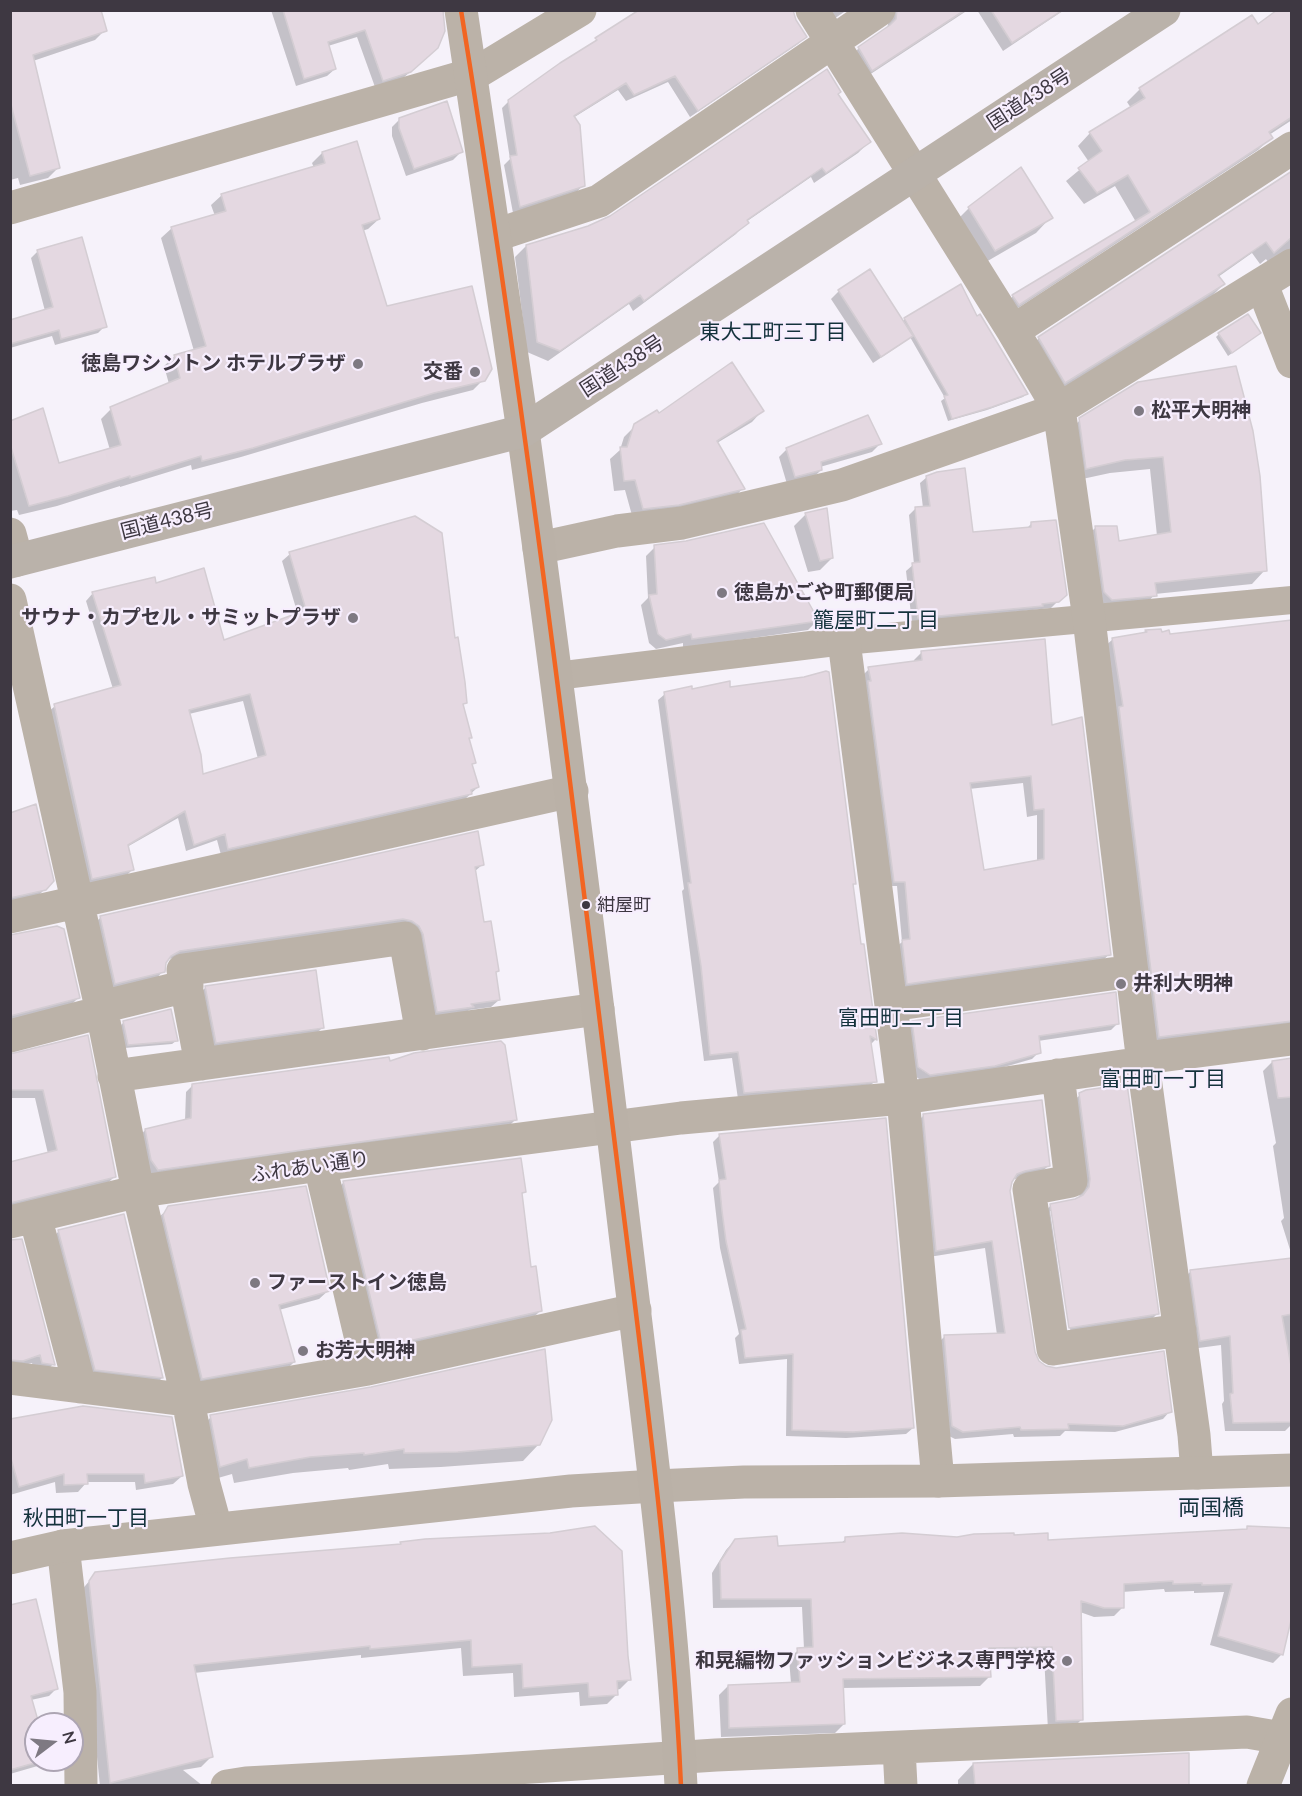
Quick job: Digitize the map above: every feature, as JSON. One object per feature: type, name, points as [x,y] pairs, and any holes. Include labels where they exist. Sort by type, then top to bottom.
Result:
[{"type":"highway","name":"国道438号","points":[[13,552],[523,430],[1164,10]]},
{"type":"main road","points":[[523,430],[572,791],[656,1486],[676,1696],[680,1772]]},
{"type":"street","points":[[461,10],[523,430]]},
{"type":"street","points":[[10,208],[476,72],[580,10]]},
{"type":"street","points":[[812,10],[1013,331],[1059,409],[1089,619],[1143,1063],[1194,1435],[1197,1473]]},
{"type":"street","points":[[496,236],[599,201],[879,10]]},
{"type":"street","points":[[1013,331],[1292,148]]},
{"type":"street","points":[[539,548],[616,531],[681,523],[842,485],[1059,409],[1292,265]]},
{"type":"street","points":[[1262,285],[1292,362]]},
{"type":"street","points":[[10,600],[102,1010],[138,1191],[216,1528]]},
{"type":"street","points":[[556,676],[844,641],[1292,600]]},
{"type":"street","points":[[844,641],[903,1098],[938,1481]]},
{"type":"street","points":[[10,917],[572,791]]},
{"type":"street","points":[[201,1064],[183,970],[405,938],[422,1034]]},
{"type":"street","points":[[891,1005],[1132,971]]},
{"type":"street","points":[[10,1036],[187,986]]},
{"type":"street","points":[[114,1076],[598,1009]]},
{"type":"street","name":"ふれあい通り","points":[[23,1220],[138,1191],[320,1165],[681,1118],[903,1098],[1143,1063],[1161,1056],[1292,1039]]},
{"type":"street","points":[[1058,1075],[1071,1181],[1029,1189],[1053,1349],[1180,1330]]},
{"type":"street","points":[[320,1165],[368,1369]]},
{"type":"street","points":[[23,1220],[80,1387]]},
{"type":"street","points":[[10,1378],[188,1400],[368,1369],[635,1310]]},
{"type":"street","points":[[10,1558],[63,1546],[571,1491],[744,1482],[938,1481],[1292,1470]]},
{"type":"street","points":[[63,1546],[81,1692],[81,1785]]},
{"type":"street","points":[[240,1784],[415,1779],[470,1771],[680,1772],[898,1748],[1247,1732],[1287,1726]]},
{"type":"street","points":[[1263,1785],[1287,1726]]},
{"type":"street","points":[[898,1748],[901,1785]]},
{"type":"building","points":[[10,10],[101,10],[107,31],[33,55],[60,168],[30,176],[10,101]]},
{"type":"building","points":[[283,10],[443,10],[445,31],[438,48],[411,72],[383,81],[365,30],[328,42],[336,69],[304,79]]},
{"type":"building","points":[[639,10],[793,10],[796,20],[807,37],[698,111],[675,76],[634,95],[626,83],[574,116],[580,125],[585,186],[520,207],[510,156],[517,155],[508,100],[597,40],[595,38]]},
{"type":"building","points":[[897,10],[965,10],[872,71],[858,47],[890,25],[896,19]]},
{"type":"building","points":[[991,10],[1063,10],[1012,43]]},
{"type":"building","points":[[1277,10],[1292,10],[1292,117],[1269,132],[1273,138],[1019,305],[1012,295],[1150,212],[1128,175],[1097,193],[1078,168],[1102,151],[1089,132],[1145,98],[1139,88],[1252,15],[1258,24]]},
{"type":"building","points":[[827,69],[841,92],[838,94],[871,142],[826,173],[822,168],[747,220],[749,223],[644,301],[640,295],[560,351],[537,342],[526,245],[588,226],[610,216]]},
{"type":"building","points":[[447,101],[463,152],[414,169],[399,128],[399,118]]},
{"type":"building","points":[[357,141],[380,219],[362,225],[387,306],[472,286],[492,369],[485,381],[434,393],[253,448],[202,461],[201,456],[29,506],[10,444],[10,421],[43,408],[59,463],[121,445],[110,407],[180,378],[174,355],[206,346],[171,227],[226,211],[221,194],[325,163],[322,152]]},
{"type":"building","points":[[1021,167],[1053,218],[995,251],[968,207]]},
{"type":"building","points":[[1292,171],[1292,237],[1274,253],[1266,242],[1218,275],[1225,284],[1065,383],[1038,337]]},
{"type":"building","points":[[82,237],[107,327],[61,339],[59,330],[10,344],[10,320],[53,307],[37,250]]},
{"type":"building","points":[[870,269],[913,336],[881,357],[838,290]]},
{"type":"building","points":[[961,284],[977,316],[980,314],[1028,394],[952,419],[944,396],[948,395],[904,318]]},
{"type":"building","points":[[1248,314],[1261,333],[1232,353],[1218,333]]},
{"type":"building","points":[[732,362],[764,411],[717,441],[745,489],[679,505],[643,509],[635,480],[624,481],[620,447],[627,447],[634,424],[657,410],[659,413]]},
{"type":"building","points":[[1236,366],[1253,431],[1260,476],[1267,571],[1155,583],[1157,596],[1112,600],[1104,592],[1095,526],[1117,526],[1119,541],[1171,532],[1163,457],[1125,460],[1086,469],[1079,418],[1138,382]]},
{"type":"building","points":[[868,415],[882,444],[821,462],[822,470],[795,477],[786,448]]},
{"type":"building","points":[[965,468],[973,532],[1031,527],[1031,522],[1056,520],[1067,595],[1059,602],[1042,604],[1043,606],[918,618],[912,563],[920,562],[915,507],[930,506],[926,476]]},
{"type":"building","points":[[827,508],[833,558],[820,561],[805,513]]},
{"type":"building","points":[[415,516],[442,533],[455,638],[458,637],[465,682],[467,703],[463,704],[476,763],[472,764],[479,787],[471,790],[472,794],[228,849],[225,834],[194,845],[185,811],[128,845],[134,870],[92,879],[54,704],[121,685],[92,592],[155,577],[156,583],[204,568],[224,640],[306,610],[289,552]],"holes":[[[250,694],[266,755],[203,774],[201,755],[189,710]]]},
{"type":"building","points":[[764,523],[819,621],[692,639],[691,634],[666,640],[658,634],[649,595],[657,594],[654,545],[686,541]]},
{"type":"building","points":[[1292,620],[1292,1021],[1159,1037],[1119,707],[1123,706],[1112,638],[1147,632],[1145,630],[1161,629],[1162,632],[1169,630],[1170,634]]},
{"type":"building","points":[[1045,639],[1052,725],[1082,717],[1111,955],[907,984],[902,940],[910,939],[905,882],[894,882],[868,667],[922,660],[921,651]],"holes":[[[1031,776],[1034,810],[1044,809],[1044,859],[984,870],[970,783]]]},
{"type":"building","points":[[829,672],[856,884],[853,884],[877,1040],[870,1036],[877,1082],[744,1093],[738,1052],[710,1055],[701,966],[688,883],[691,883],[664,692],[730,681],[730,687],[804,677]]},
{"type":"building","points":[[36,804],[54,881],[46,890],[10,898],[10,813]]},
{"type":"building","points":[[478,831],[484,865],[475,867],[484,922],[491,921],[499,971],[496,972],[500,1000],[471,1004],[474,1007],[437,1012],[423,934],[419,926],[403,919],[180,951],[171,956],[166,963],[165,972],[115,984],[100,916]]},
{"type":"building","points":[[57,926],[64,929],[80,998],[10,1016],[10,935]]},
{"type":"building","points":[[316,970],[324,1028],[216,1043],[205,986]]},
{"type":"building","points":[[1116,992],[1119,1024],[1039,1036],[1041,1053],[995,1066],[930,1075],[918,1067],[912,1021]]},
{"type":"building","points":[[171,1009],[178,1041],[128,1045],[123,1021]]},
{"type":"building","points":[[88,1035],[116,1177],[10,1203],[10,1162],[57,1150],[43,1090],[10,1090],[10,1054]]},
{"type":"building","points":[[501,1041],[505,1045],[517,1120],[158,1170],[151,1160],[145,1129],[191,1118],[192,1084],[389,1057],[390,1061],[414,1053]]},
{"type":"building","points":[[1292,1058],[1292,1097],[1278,1098],[1272,1061]]},
{"type":"building","points":[[1127,1084],[1159,1314],[1069,1328],[1050,1204],[1075,1199],[1083,1195],[1089,1187],[1090,1179],[1079,1093]]},
{"type":"building","points":[[1042,1100],[1050,1166],[1017,1174],[1010,1191],[1035,1352],[1039,1361],[1046,1366],[1056,1368],[1164,1351],[1172,1412],[1123,1426],[1068,1424],[1069,1429],[1021,1430],[1020,1427],[963,1432],[952,1426],[944,1335],[1005,1333],[992,1241],[936,1251],[923,1114]]},
{"type":"building","points":[[886,1118],[914,1428],[853,1432],[792,1430],[793,1354],[745,1358],[741,1330],[746,1329],[726,1241],[722,1211],[719,1180],[726,1179],[719,1134]]},
{"type":"building","points":[[521,1158],[526,1192],[522,1193],[531,1267],[536,1266],[542,1311],[382,1347],[343,1181]]},
{"type":"building","points":[[306,1186],[330,1291],[279,1305],[295,1362],[202,1379],[163,1215],[168,1206]]},
{"type":"building","points":[[124,1214],[163,1378],[95,1370],[58,1230]]},
{"type":"building","points":[[22,1239],[55,1365],[42,1363],[40,1355],[23,1361],[10,1360],[10,1240]]},
{"type":"building","points":[[1292,1258],[1292,1314],[1282,1316],[1292,1371],[1292,1422],[1233,1423],[1230,1394],[1233,1393],[1230,1336],[1200,1341],[1190,1270]]},
{"type":"building","points":[[545,1349],[552,1420],[540,1445],[458,1452],[404,1453],[404,1449],[364,1455],[364,1453],[310,1457],[249,1468],[247,1459],[220,1467],[210,1415],[371,1387]]},
{"type":"building","points":[[83,1406],[172,1417],[183,1476],[145,1483],[144,1474],[87,1474],[88,1484],[64,1485],[64,1474],[19,1487],[10,1455],[10,1419]]},
{"type":"building","points":[[595,1526],[622,1551],[631,1680],[617,1681],[618,1695],[589,1697],[588,1683],[523,1688],[522,1664],[472,1667],[471,1640],[370,1649],[370,1646],[194,1665],[213,1757],[110,1783],[89,1581],[95,1572],[401,1544],[400,1542],[425,1539],[550,1533]]},
{"type":"building","points":[[1247,1526],[1292,1528],[1292,1616],[1283,1655],[1218,1636],[1232,1584],[1173,1584],[1173,1581],[1124,1584],[1124,1608],[1104,1608],[1081,1601],[1083,1720],[1056,1721],[1052,1647],[989,1648],[991,1677],[843,1679],[845,1724],[729,1728],[728,1685],[800,1682],[797,1648],[813,1647],[811,1599],[721,1599],[720,1562],[735,1539],[777,1536],[778,1546],[845,1542],[845,1537],[902,1533],[957,1537],[974,1534],[1048,1533],[1048,1540],[1247,1529]]},
{"type":"building","points":[[36,1599],[58,1689],[31,1696],[36,1712],[24,1712],[24,1766],[10,1770],[10,1605]]},
{"type":"building","points":[[1189,1753],[1189,1785],[975,1785],[973,1763]]},
{"type":"transit line","points":[[461,10],[540,548],[641,1349],[669,1611],[681,1786]]},
{"type":"place","name":"徳島ワシントン ホテルプラザ","points":[[358,364]]},
{"type":"place","name":"交番","points":[[475,372]]},
{"type":"place","name":"松平大明神","points":[[1139,411]]},
{"type":"place","name":"徳島かごや町郵便局","points":[[722,593]]},
{"type":"place","name":"サウナ・カプセル・サミットプラザ","points":[[353,618]]},
{"type":"place","name":"紺屋町","points":[[586,905]]},
{"type":"place","name":"井利大明神","points":[[1121,984]]},
{"type":"place","name":"ファーストイン徳島","points":[[255,1283]]},
{"type":"place","name":"お芳大明神","points":[[303,1351]]},
{"type":"place","name":"和晃編物ファッションビジネス専門学校","points":[[1067,1661]]},
{"type":"district","name":"東大工町三丁目","points":[[773,332]]},
{"type":"district","name":"籠屋町二丁目","points":[[876,620]]},
{"type":"district","name":"富田町二丁目","points":[[901,1018]]},
{"type":"district","name":"富田町一丁目","points":[[1163,1079]]},
{"type":"district","name":"両国橋","points":[[1211,1508]]},
{"type":"district","name":"秋田町一丁目","points":[[86,1518]]}]
